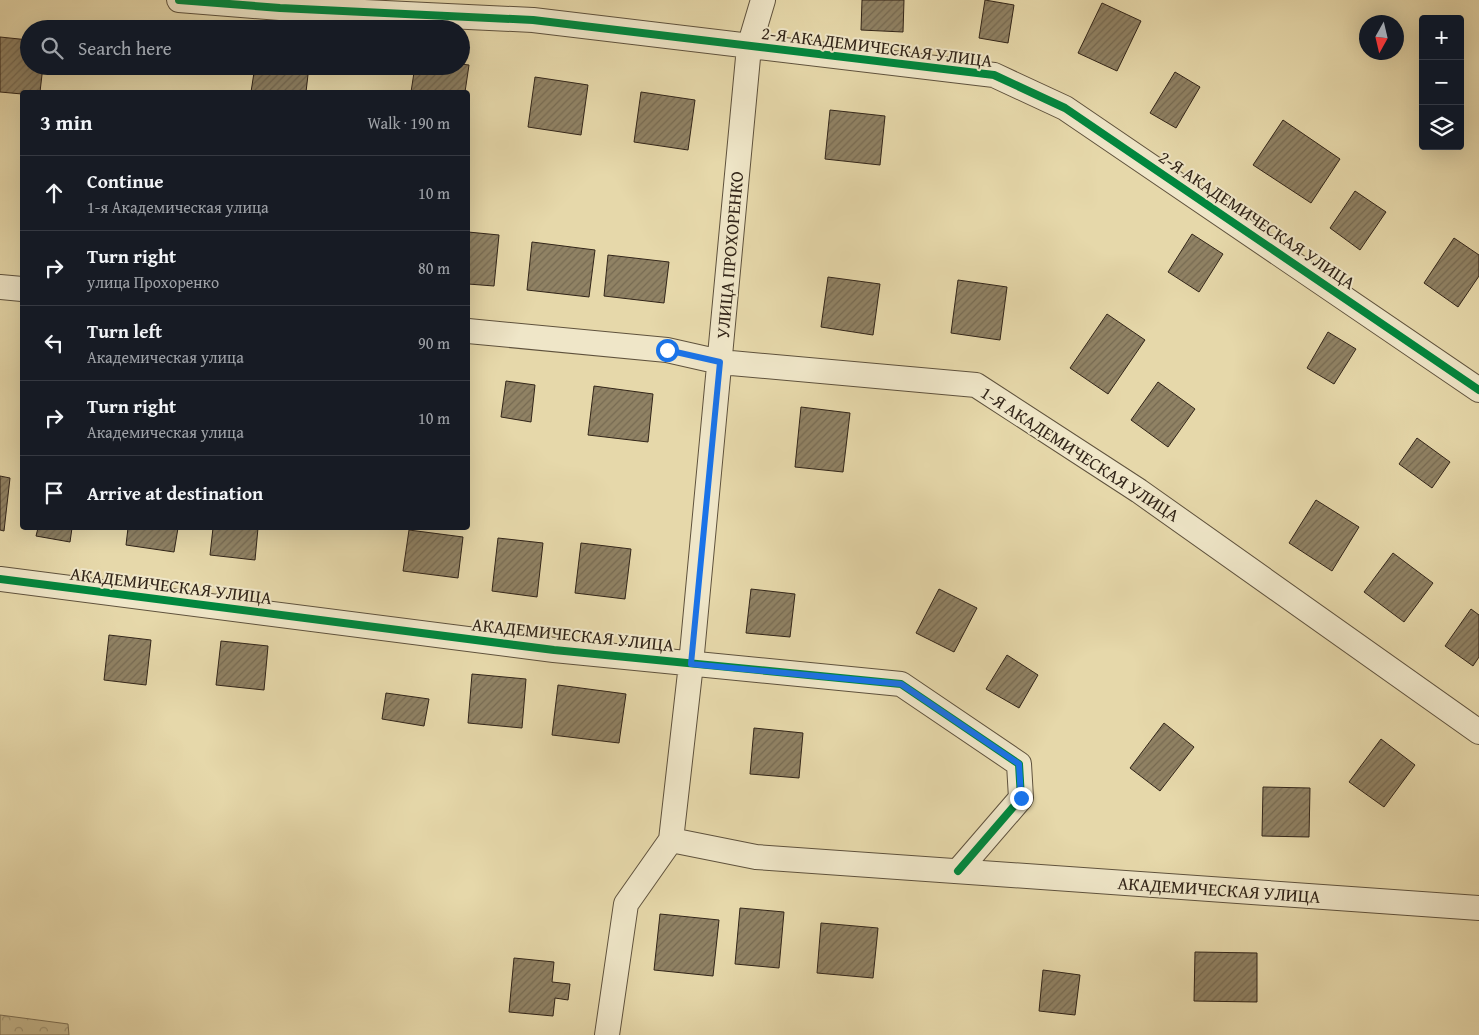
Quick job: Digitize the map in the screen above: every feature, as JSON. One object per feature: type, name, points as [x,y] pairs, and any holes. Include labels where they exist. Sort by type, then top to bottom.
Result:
[{"type":"street","name":"2-Я АКАДЕМИЧЕСКАЯ УЛИЦА","points":[[179,0],[280,8],[533,20],[994,75],[1065,108],[1479,390]]},
{"type":"street","name":"УЛИЦА ПРОХОРЕНКО","points":[[606,1035],[626,904],[671,840],[691,664],[750,47],[763,0]]},
{"type":"street","points":[[0,287],[20,289]]},
{"type":"street","name":"1-Я АКАДЕМИЧЕСКАЯ УЛИЦА","points":[[470,332],[667,350],[720,362],[976,386],[1138,491],[1479,732]]},
{"type":"street","name":"АКАДЕМИЧЕСКАЯ УЛИЦА","points":[[0,579],[554,650],[901,684],[1019,764],[1021,798],[958,871]]},
{"type":"street","name":"АКАДЕМИЧЕСКАЯ УЛИЦА","points":[[671,840],[756,857],[1479,908]]},
{"type":"green space","points":[[0,1015],[68,1024],[69,1035],[0,1035]]},
{"type":"building","points":[[862,0],[904,0],[903,32],[861,30]]},
{"type":"building","points":[[985,0],[1014,5],[1008,43],[979,38]]},
{"type":"building","points":[[1102,3],[1141,21],[1117,71],[1078,53]]},
{"type":"building","points":[[0,37],[20,39],[20,75],[42,75],[40,90],[20,90],[20,94],[0,92]]},
{"type":"building","points":[[1175,72],[1200,87],[1176,128],[1150,113]]},
{"type":"building","points":[[254,75],[308,75],[306,90],[251,90]]},
{"type":"building","points":[[414,75],[468,75],[465,90],[411,90]]},
{"type":"building","points":[[535,77],[588,85],[581,135],[528,127]]},
{"type":"building","points":[[641,92],[695,100],[688,150],[634,142]]},
{"type":"building","points":[[830,110],[885,116],[880,165],[825,159]]},
{"type":"building","points":[[1283,120],[1340,159],[1311,203],[1253,165]]},
{"type":"building","points":[[1355,191],[1386,212],[1360,250],[1330,228]]},
{"type":"building","points":[[470,232],[499,235],[494,286],[470,284]]},
{"type":"building","points":[[1192,234],[1223,254],[1199,292],[1168,272]]},
{"type":"building","points":[[1454,238],[1479,255],[1479,276],[1458,307],[1424,283]]},
{"type":"building","points":[[532,242],[595,250],[589,297],[527,290]]},
{"type":"building","points":[[608,255],[669,262],[664,303],[604,296]]},
{"type":"building","points":[[828,277],[880,284],[873,335],[821,327]]},
{"type":"building","points":[[958,280],[1007,287],[1000,340],[951,333]]},
{"type":"building","points":[[1107,314],[1145,340],[1108,394],[1070,368]]},
{"type":"building","points":[[1328,332],[1356,349],[1334,384],[1307,368]]},
{"type":"building","points":[[506,381],[535,385],[531,422],[501,417]]},
{"type":"building","points":[[1158,382],[1195,409],[1168,447],[1131,420]]},
{"type":"building","points":[[594,386],[653,394],[648,442],[588,435]]},
{"type":"building","points":[[801,407],[850,413],[843,472],[795,467]]},
{"type":"building","points":[[1417,438],[1450,462],[1432,488],[1399,464]]},
{"type":"building","points":[[0,476],[10,478],[4,531],[0,530]]},
{"type":"building","points":[[1316,500],[1359,527],[1332,571],[1289,543]]},
{"type":"building","points":[[38,530],[72,530],[70,542],[36,536]]},
{"type":"building","points":[[128,530],[178,530],[174,552],[126,545]]},
{"type":"building","points":[[213,530],[258,530],[255,560],[210,555]]},
{"type":"building","points":[[409,530],[463,537],[458,578],[403,571]]},
{"type":"building","points":[[498,538],[543,543],[537,597],[492,591]]},
{"type":"building","points":[[581,543],[631,549],[625,599],[575,593]]},
{"type":"building","points":[[1393,553],[1433,583],[1404,622],[1364,592]]},
{"type":"building","points":[[751,589],[795,594],[790,637],[746,633]]},
{"type":"building","points":[[939,589],[977,608],[954,652],[916,633]]},
{"type":"building","points":[[1471,609],[1479,615],[1479,657],[1473,666],[1445,646]]},
{"type":"building","points":[[109,635],[151,640],[146,685],[104,680]]},
{"type":"building","points":[[221,641],[268,646],[264,690],[216,685]]},
{"type":"building","points":[[1007,655],[1038,675],[1019,708],[986,689]]},
{"type":"building","points":[[472,674],[526,679],[522,728],[468,723]]},
{"type":"building","points":[[558,685],[626,694],[619,743],[552,735]]},
{"type":"building","points":[[386,693],[429,699],[424,726],[382,719]]},
{"type":"building","points":[[1164,723],[1194,747],[1160,791],[1130,768]]},
{"type":"building","points":[[754,728],[803,733],[799,778],[750,774]]},
{"type":"building","points":[[1381,739],[1415,765],[1384,807],[1349,782]]},
{"type":"building","points":[[1263,787],[1310,788],[1309,837],[1262,836]]},
{"type":"building","points":[[740,908],[784,912],[779,968],[735,964]]},
{"type":"building","points":[[660,914],[719,920],[713,976],[654,970]]},
{"type":"building","points":[[821,923],[878,928],[873,978],[817,973]]},
{"type":"building","points":[[1195,952],[1257,953],[1257,1002],[1194,1001]]},
{"type":"building","points":[[514,958],[554,962],[552,982],[570,984],[568,1000],[555,998],[553,1016],[509,1012]]},
{"type":"building","points":[[1043,970],[1080,975],[1075,1015],[1039,1011]]},
{"type":"cycle path","points":[[179,0],[280,8],[533,20],[994,75],[1065,108],[1479,390]]},
{"type":"cycle path","points":[[0,579],[554,650],[901,684],[1019,764],[1021,798],[958,871]]},
{"type":"route","points":[[667,350],[720,362],[691,664],[901,684],[1019,764],[1021,798]]}]
